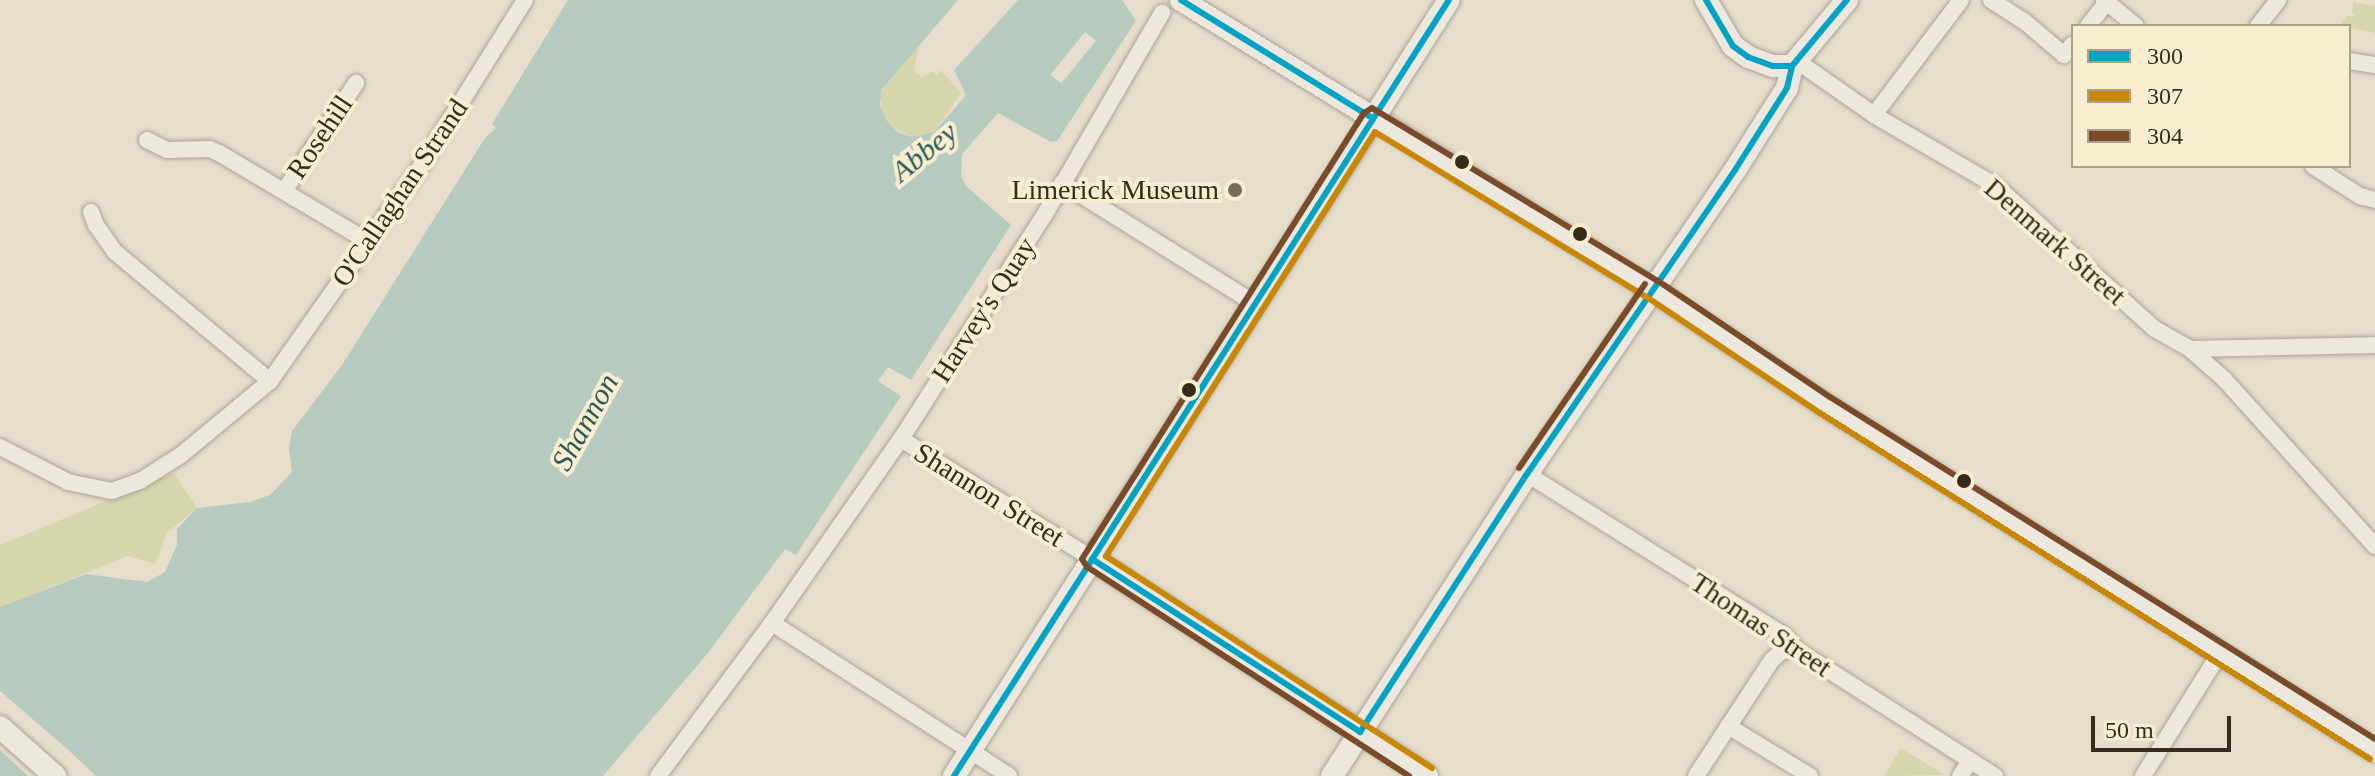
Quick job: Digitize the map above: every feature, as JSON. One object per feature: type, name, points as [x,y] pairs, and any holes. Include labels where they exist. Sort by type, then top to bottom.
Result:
[{"type":"main road","points":[[1181,0],[1653,290],[1825,405],[2221,651],[2375,751]]},
{"type":"main road","points":[[954,776],[1449,0]]},
{"type":"main road","points":[[1706,0],[1715,21],[1740,51],[1754,62],[1794,64]]},
{"type":"main road","points":[[1332,776],[1527,474],[1786,91],[1794,64],[1847,0]]},
{"type":"main road","name":"Shannon Street","points":[[1092,559],[1427,776]]},
{"type":"main road","points":[[0,727],[55,776]]},
{"type":"street","name":"O'Callaghan Strand","points":[[0,447],[68,482],[112,491],[140,481],[181,455],[270,381],[369,242],[525,0]]},
{"type":"street","points":[[1874,115],[1961,0]]},
{"type":"street","points":[[1991,0],[2025,22],[2064,55],[2071,46]]},
{"type":"street","points":[[2260,24],[2278,0]]},
{"type":"street","points":[[2089,24],[2105,1],[2134,24]]},
{"type":"street","name":"Harvey's Quay","points":[[658,776],[772,623],[901,439],[1062,183],[1162,13]]},
{"type":"street","points":[[2351,61],[2375,65]]},
{"type":"street","name":"Denmark Street","points":[[1794,64],[1996,186],[2070,244],[2155,329],[2190,349],[2224,379],[2375,546]]},
{"type":"street","name":"Rosehill","points":[[284,191],[356,83]]},
{"type":"street","name":"Rosehill","points":[[147,140],[178,152],[210,149],[369,242]]},
{"type":"street","points":[[2316,168],[2360,196],[2375,200]]},
{"type":"street","points":[[1062,183],[1256,304]]},
{"type":"street","points":[[91,212],[96,225],[115,252],[270,381]]},
{"type":"street","points":[[2190,349],[2375,345]]},
{"type":"street","name":"Shannon Street","points":[[901,439],[1092,559]]},
{"type":"street","name":"Thomas Street","points":[[1527,474],[1784,635],[1797,650],[1995,776]]},
{"type":"street","points":[[772,623],[1009,776]]},
{"type":"street","points":[[1696,776],[1772,660],[1782,651],[1797,650]]},
{"type":"street","points":[[2143,776],[2221,651]]},
{"type":"street","points":[[1728,726],[1810,776]]},
{"type":"street","points":[[1960,776],[1970,761]]},
{"type":"green space","points":[[2354,2],[2375,6],[2375,33],[2351,28],[2351,24],[2341,24],[2348,15],[2356,17],[2352,12]]},
{"type":"green space","points":[[920,42],[914,71],[922,77],[933,71],[937,75],[941,70],[961,93],[934,132],[912,137],[891,127],[882,114],[881,97],[886,82]]},
{"type":"green space","points":[[174,473],[197,508],[167,533],[155,564],[128,556],[0,607],[0,545]]},
{"type":"green space","points":[[1901,748],[1945,775],[1884,776]]},
{"type":"water","points":[[568,0],[958,0],[882,89],[880,105],[886,120],[897,132],[912,137],[934,132],[966,95],[954,70],[1018,0],[1122,0],[1136,21],[1057,141],[1051,142],[998,113],[962,154],[961,176],[966,186],[1011,225],[911,380],[888,367],[878,381],[901,396],[796,555],[785,549],[708,653],[603,776],[0,776],[0,607],[86,574],[147,582],[165,572],[177,545],[177,529],[197,508],[250,502],[270,495],[292,472],[289,448],[292,431],[342,365],[485,138],[496,128],[492,124]]},
{"type":"pier","points":[[1085,32],[1096,41],[1061,84],[1050,75]]},
{"type":"pier","points":[[0,691],[96,776],[28,776],[0,750]]},
{"type":"transit line","name":"300","points":[[1181,0],[1372,118]]},
{"type":"transit line","name":"300","points":[[954,776],[1449,0]]},
{"type":"transit line","name":"300","points":[[1706,0],[1733,46],[1748,57],[1773,66],[1792,66]]},
{"type":"transit line","name":"300","points":[[1092,559],[1360,732],[1527,474],[1735,170],[1787,88],[1792,66],[1847,0]]},
{"type":"transit line","name":"304","points":[[1409,776],[1087,567],[1082,559],[1364,113],[1372,108],[1658,281],[1830,397],[2375,739]]},
{"type":"transit line","name":"307","points":[[1432,768],[1106,556],[1375,132],[1648,298],[1820,413],[2370,759]]},
{"type":"transit line","name":"304","points":[[1519,468],[1645,284]]},
{"type":"place","name":"Limerick Museum","points":[[1235,190]]},
{"type":"water label","name":"Abbey","points":[[924,152]]},
{"type":"water label","name":"Shannon","points":[[585,422]]}]
